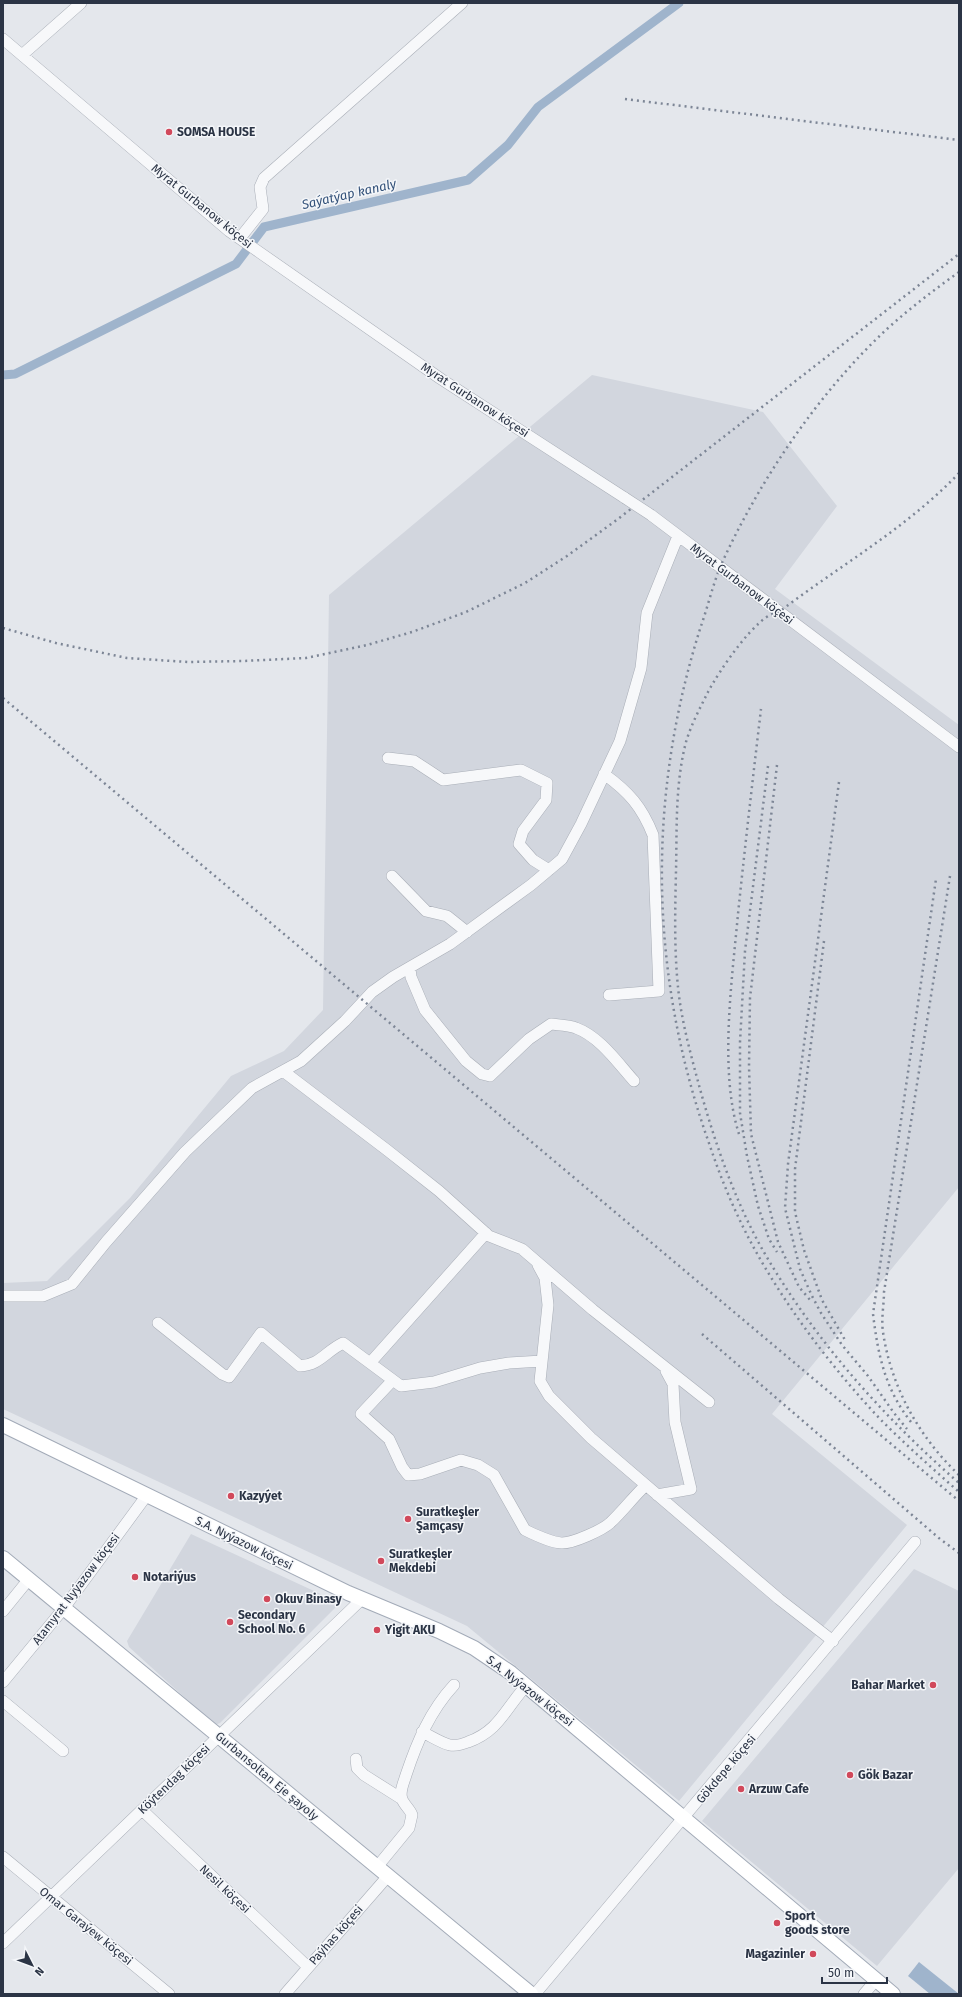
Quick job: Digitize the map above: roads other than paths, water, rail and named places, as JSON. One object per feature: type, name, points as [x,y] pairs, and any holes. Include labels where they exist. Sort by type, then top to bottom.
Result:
[{"type":"main road","name":"S.A. Nyýazow köçesi","points":[[3,1425],[362,1599],[439,1631],[474,1648],[511,1673],[893,1994]]},
{"type":"main road","name":"Gurbansoltan Eje şayoly","points":[[3,1558],[531,1994]]},
{"type":"street","points":[[22,55],[81,3]]},
{"type":"street","points":[[240,238],[263,208],[260,187],[264,178],[462,3]]},
{"type":"street","name":"Myrat Gurbanow köçesi","points":[[3,39],[229,231],[441,379],[651,515],[959,747]]},
{"type":"street","points":[[3,1296],[43,1296],[72,1284],[106,1242],[185,1152],[252,1088],[301,1061],[345,1021],[372,992],[393,977],[410,969],[467,932],[531,885],[562,859],[581,824],[620,741],[641,668],[647,613],[678,536]]},
{"type":"street","points":[[388,758],[414,761],[443,780],[521,770],[547,783],[546,800],[523,831],[519,844],[533,860],[549,870]]},
{"type":"street","points":[[604,774],[622,787],[636,801],[645,815],[653,835],[659,991],[609,995]]},
{"type":"street","points":[[392,876],[426,911],[447,916],[467,932]]},
{"type":"street","points":[[410,969],[411,977],[425,1010],[466,1061],[482,1074],[490,1076],[529,1039],[551,1024],[575,1027],[590,1035],[608,1051],[634,1081]]},
{"type":"street","points":[[283,1071],[439,1191],[486,1234],[522,1250],[709,1402]]},
{"type":"street","points":[[370,1363],[486,1234]]},
{"type":"street","points":[[535,1261],[545,1278],[548,1305],[540,1381],[549,1396],[591,1438],[657,1495],[779,1599],[833,1641]]},
{"type":"street","points":[[158,1323],[222,1374],[229,1376],[262,1333],[300,1366],[310,1365],[322,1359],[334,1347],[343,1343],[392,1381],[401,1386],[428,1383],[480,1368],[509,1363],[542,1361]]},
{"type":"street","points":[[657,1495],[691,1489],[680,1451],[675,1422],[673,1384],[662,1364]]},
{"type":"street","points":[[392,1381],[361,1414],[390,1439],[402,1467],[408,1474],[420,1474],[461,1460],[478,1465],[494,1475],[525,1530],[532,1534],[562,1543],[582,1538],[609,1524],[646,1485]]},
{"type":"street","name":"Atamyrat Nyýazow köçesi","points":[[3,1682],[64,1608],[147,1495]]},
{"type":"street","name":"Gökdepe köçesi","points":[[535,1994],[915,1542]]},
{"type":"street","points":[[3,1610],[29,1579]]},
{"type":"street","name":"Köýtendag köçesi","points":[[3,1943],[362,1599]]},
{"type":"street","points":[[402,1799],[402,1791],[409,1765],[422,1732],[441,1700],[454,1685]]},
{"type":"street","points":[[422,1732],[450,1745],[461,1745],[481,1737],[495,1726],[509,1705],[526,1686]]},
{"type":"street","points":[[3,1701],[63,1751]]},
{"type":"street","points":[[356,1759],[357,1768],[364,1775],[402,1799],[411,1811],[409,1828],[377,1866]]},
{"type":"street","name":"Nesil köçesi","points":[[142,1810],[308,1967]]},
{"type":"street","name":"Omar Garaýew köçesi","points":[[3,1857],[166,1993]]},
{"type":"street","name":"Paýhas köçesi","points":[[285,1994],[388,1876]]},
{"type":"street","points":[[864,1994],[876,1980]]},
{"type":"water","points":[[919,1962],[959,1994],[930,1994],[908,1976]]},
{"type":"waterway","name":"Saýatýap kanaly","points":[[3,375],[15,374],[236,264],[264,227],[468,180],[508,145],[538,107],[679,3]]},
{"type":"railway","points":[[625,99],[959,140]]},
{"type":"railway","points":[[3,628],[56,643],[127,658],[188,662],[243,661],[306,658],[367,645],[412,632],[466,612],[525,583],[567,556],[618,519],[959,254]]},
{"type":"railway","points":[[959,272],[922,299],[887,329],[838,381],[815,409],[772,470],[736,533],[715,580],[683,691],[671,756],[664,821],[662,887],[666,952],[675,1017],[690,1082],[710,1146],[730,1199],[742,1225],[768,1273],[782,1295],[829,1360],[881,1420],[959,1492]]},
{"type":"railway","points":[[959,473],[939,493],[895,529],[779,612],[770,615],[760,622],[739,645],[720,672],[708,692],[693,723],[682,758],[677,806],[675,918],[677,981],[688,1043],[700,1089],[719,1150],[734,1190],[751,1228],[781,1280],[826,1344],[850,1374],[903,1431],[959,1483]]},
{"type":"railway","points":[[3,698],[959,1501]]},
{"type":"railway","points":[[739,1134],[733,1109],[728,1055],[730,996],[761,709]]},
{"type":"railway","points":[[777,765],[750,998],[749,1066],[751,1134],[778,1242],[799,1287],[811,1301]]},
{"type":"railway","points":[[768,766],[745,951],[740,1042],[740,1113],[747,1156],[758,1206],[769,1239],[777,1252]]},
{"type":"railway","points":[[839,782],[788,1164],[785,1208],[800,1269],[821,1313],[842,1345],[868,1376],[907,1429]]},
{"type":"railway","points":[[950,876],[884,1292],[882,1322],[887,1352],[893,1372],[909,1410],[919,1428],[931,1444],[959,1475]]},
{"type":"railway","points":[[911,1422],[895,1397],[884,1371],[877,1344],[873,1314],[936,879]]},
{"type":"railway","points":[[824,941],[795,1169],[795,1212],[804,1250],[822,1300],[845,1340]]},
{"type":"railway","points":[[702,1334],[940,1539],[959,1553]]},
{"type":"place","name":"SOMSA HOUSE","points":[[169,132]]},
{"type":"place","name":"Kazyýet","points":[[231,1496]]},
{"type":"place","name":"Suratkeşler Şamçasy","points":[[408,1519]]},
{"type":"place","name":"Suratkeşler Mekdebi","points":[[381,1561]]},
{"type":"place","name":"Notariýus","points":[[135,1577]]},
{"type":"place","name":"Okuv Binasy","points":[[267,1599]]},
{"type":"place","name":"Secondary School No. 6","points":[[230,1622]]},
{"type":"place","name":"Yigit AKU","points":[[377,1630]]},
{"type":"place","name":"Bahar Market","points":[[933,1685]]},
{"type":"place","name":"Gök Bazar","points":[[850,1775]]},
{"type":"place","name":"Arzuw Cafe","points":[[741,1789]]},
{"type":"place","name":"Sport goods store","points":[[777,1923]]},
{"type":"place","name":"Magazinler","points":[[813,1954]]}]
